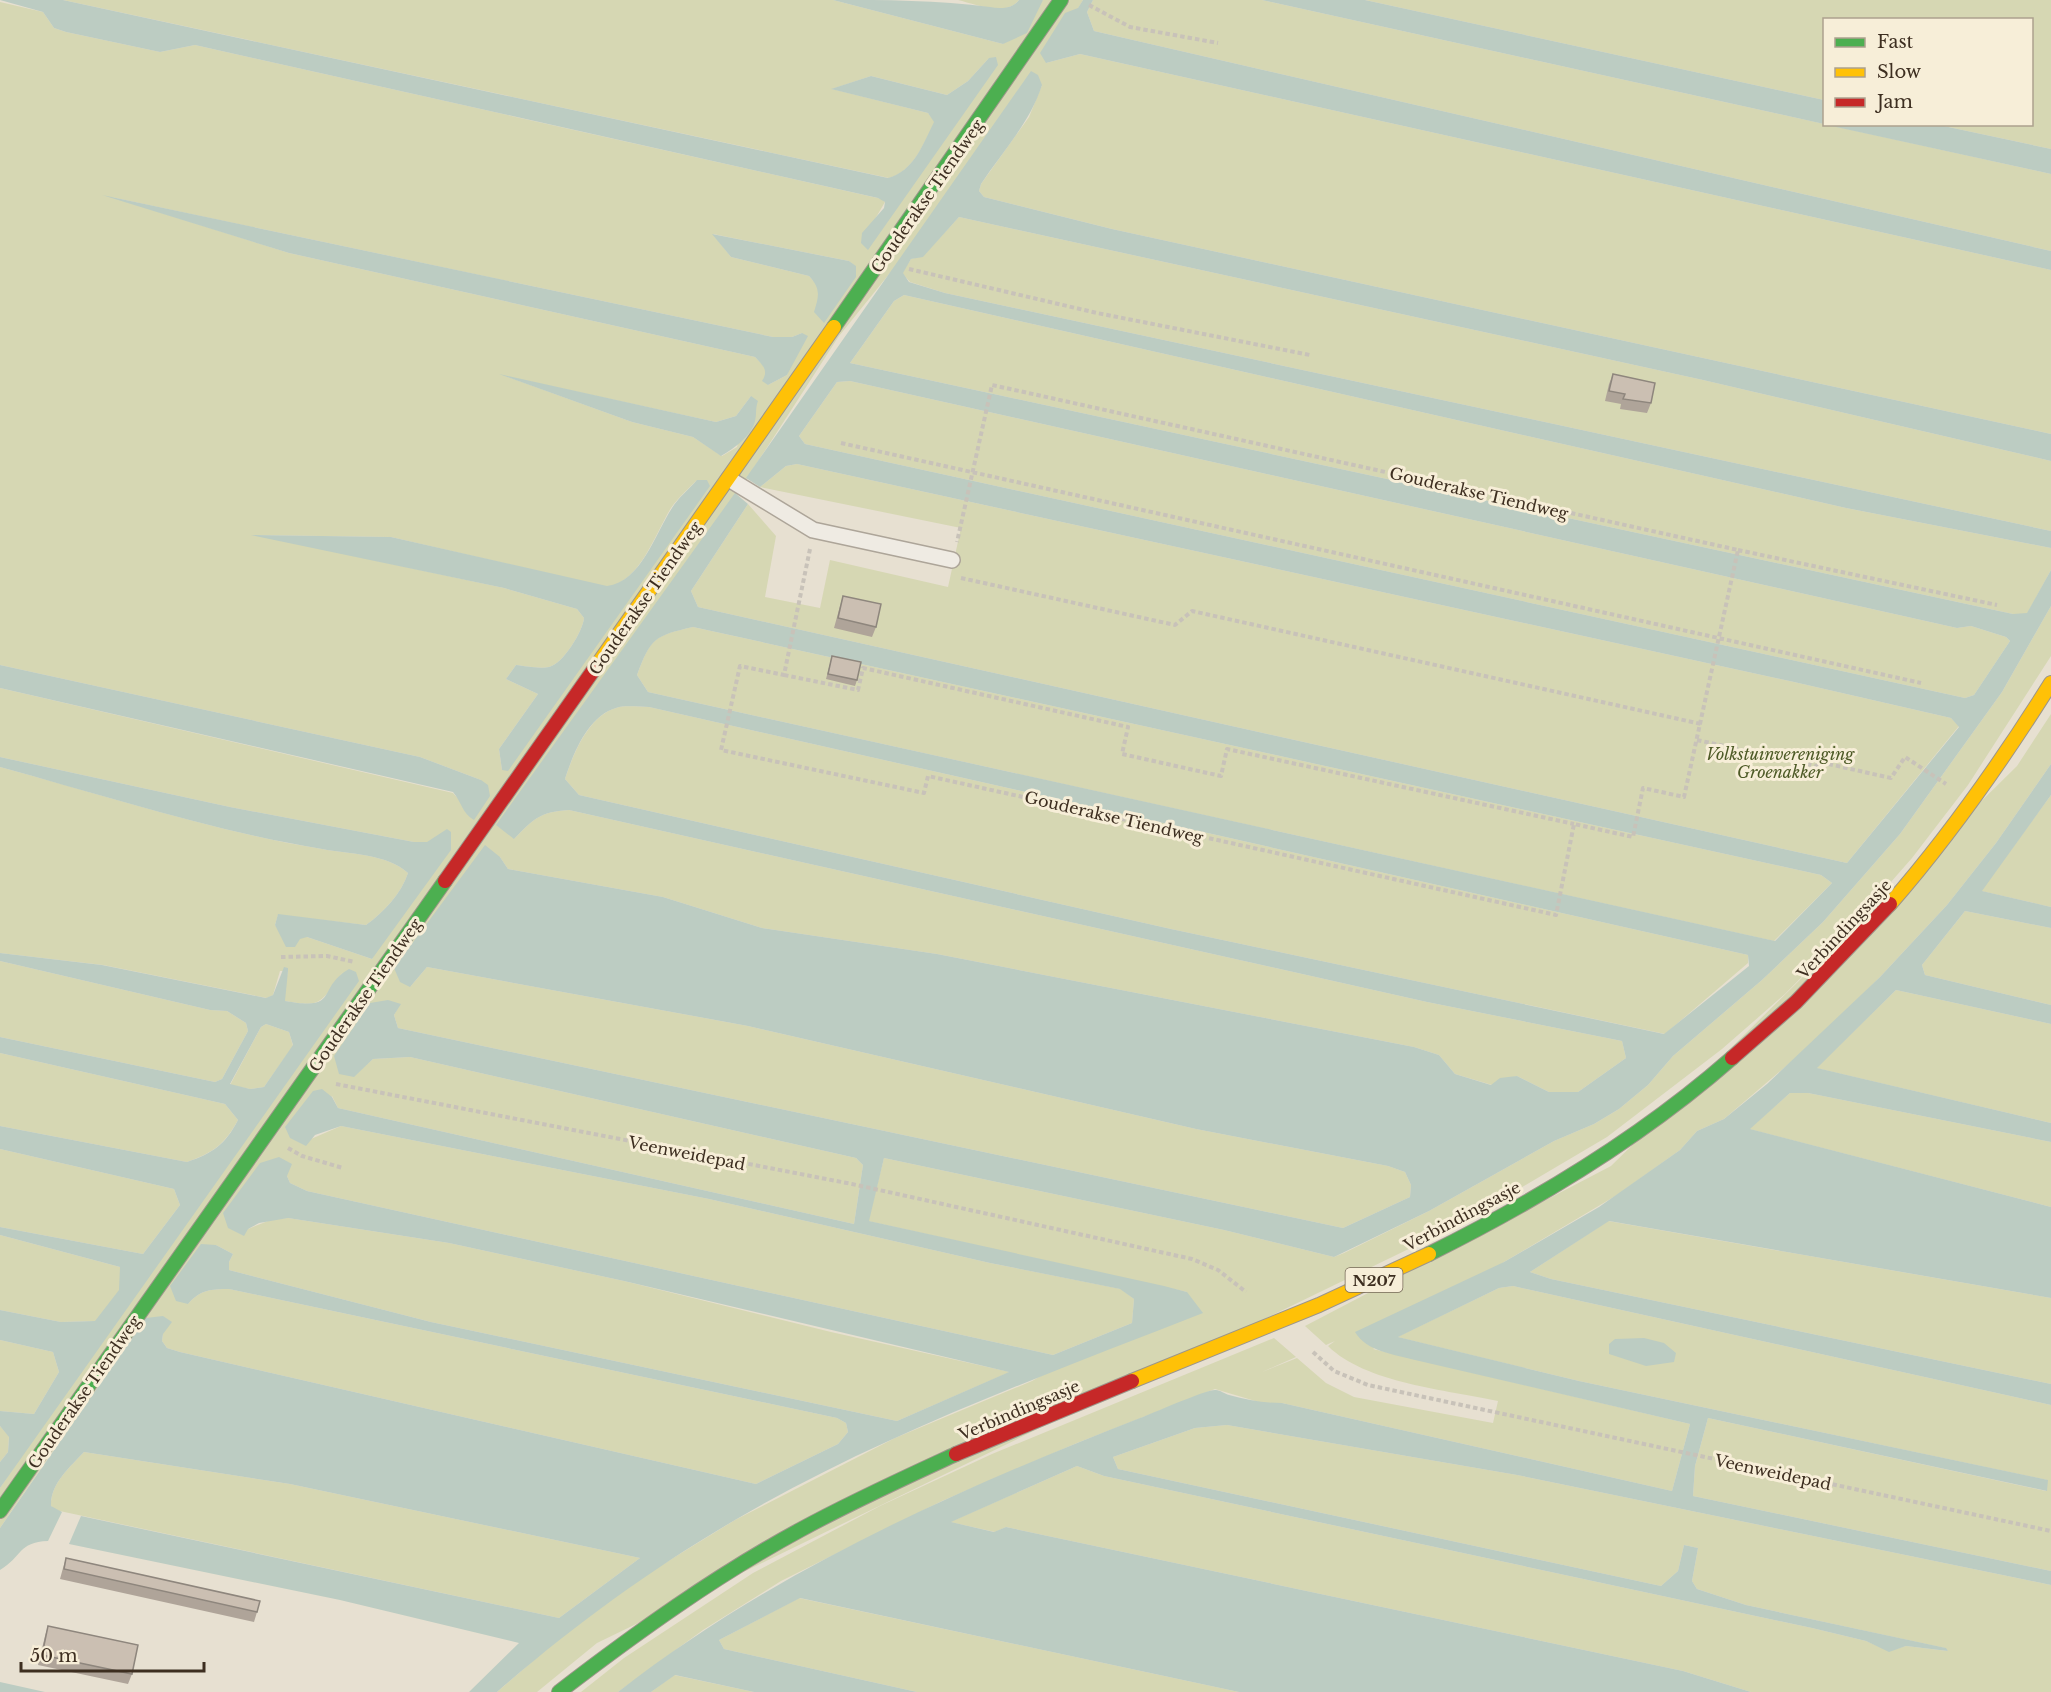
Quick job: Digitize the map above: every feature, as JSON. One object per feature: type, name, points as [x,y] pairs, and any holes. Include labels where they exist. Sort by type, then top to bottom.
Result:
[{"type":"street","name":"Gouderakse Tiendweg","points":[[0,1511],[733,480],[1061,0]]},
{"type":"street","name":"Verbindingsasje","points":[[559,1692],[614,1648],[702,1587],[785,1537],[883,1486],[1381,1277],[1464,1237],[1614,1148],[1732,1058],[1796,1003],[1866,932],[1922,869],[1979,793],[2051,683]]},
{"type":"lane","points":[[733,480],[813,530],[952,560]]},
{"type":"path","points":[[1092,7],[1130,27],[1218,43]]},
{"type":"path","points":[[908,269],[1097,313],[1310,355]]},
{"type":"path","name":"Gouderakse Tiendweg","points":[[952,560],[992,385],[1997,605]]},
{"type":"path","points":[[841,442],[971,475],[1921,683]]},
{"type":"path","points":[[784,675],[813,530]]},
{"type":"path","name":"Gouderakse Tiendweg","points":[[1574,824],[1556,915],[1553,915],[928,776],[924,793],[721,750],[740,666],[858,690],[863,668],[1128,727],[1122,754],[1221,776],[1227,749],[1630,836],[1633,837],[1643,788],[1684,796],[1738,550]]},
{"type":"path","points":[[952,560],[949,576],[1175,626],[1192,611],[1701,724]]},
{"type":"path","points":[[1697,740],[1816,766],[1824,763],[1891,778],[1905,757],[1946,784]]},
{"type":"path","points":[[281,957],[327,956],[348,960],[368,968],[378,977]]},
{"type":"path","name":"Veenweidepad","points":[[312,1072],[342,1087],[852,1184],[1192,1259],[1218,1270],[1246,1292]]},
{"type":"path","points":[[267,1133],[302,1156],[344,1168]]},
{"type":"path","name":"Veenweidepad","points":[[1313,1352],[1334,1371],[1368,1385],[2051,1531]]},
{"type":"green space","points":[[63,0],[833,0],[1003,44],[1043,0],[1083,0],[1046,63],[1080,54],[2051,270],[2051,434],[1112,229],[984,197],[979,191],[981,184],[1029,117],[1042,85],[839,336],[514,839],[538,818],[569,810],[1427,1002],[1622,1041],[1626,1058],[1578,1092],[1549,1092],[1517,1076],[1492,1085],[1455,1074],[1439,1055],[1414,1047],[937,954],[762,928],[663,897],[508,869],[500,857],[410,987],[427,967],[748,1026],[1196,1129],[1388,1166],[1405,1172],[1411,1185],[1410,1197],[1343,1228],[398,1028],[394,1015],[400,1004],[354,1076],[373,1059],[410,1057],[856,1158],[863,1165],[854,1224],[338,1108],[332,1096],[311,1139],[341,1126],[709,1199],[990,1263],[1121,1289],[1134,1299],[1132,1323],[1053,1355],[307,1191],[290,1183],[287,1176],[248,1229],[273,1219],[288,1218],[449,1243],[624,1281],[831,1332],[1010,1372],[897,1421],[431,1322],[229,1270],[229,1262],[233,1254],[216,1245],[188,1304],[206,1291],[229,1289],[837,1418],[846,1423],[848,1432],[838,1444],[756,1484],[180,1352],[167,1348],[162,1341],[163,1334],[60,1441],[0,1528],[0,1488],[343,972],[325,996],[314,1003],[307,1004],[285,1001],[283,996],[288,971],[280,971],[273,995],[267,998],[103,965],[0,953],[0,767],[200,823],[281,841],[379,858],[400,867],[408,873],[401,888],[385,908],[366,925],[278,915],[275,925],[283,936],[307,937],[372,959],[427,842],[414,842],[230,807],[0,757],[0,688],[453,793],[462,803],[481,780],[420,757],[0,665],[0,2],[43,12],[54,28],[66,32],[160,52],[195,45],[882,199],[885,202],[861,243],[989,58],[968,81],[947,95],[871,76],[832,89],[928,113],[935,122],[922,148],[911,163],[889,178]],"holes":[[[111,197],[773,337],[792,337],[802,333],[787,375],[768,385],[765,367],[755,357],[289,253]],[[713,234],[849,261],[855,266],[820,294],[817,285],[809,276],[731,257]],[[505,376],[716,422],[736,416],[751,396],[737,447],[722,456],[693,437],[632,422]],[[697,480],[502,770],[499,749],[538,694],[506,679],[516,665],[545,668],[560,660],[566,654],[583,624],[584,618],[577,609],[504,588],[256,535],[391,537],[607,587],[619,583],[638,567],[671,508]]]},
{"type":"green space","points":[[958,0],[1019,0],[1006,8],[998,9]]},
{"type":"green space","points":[[1093,0],[1262,0],[1823,124],[1823,126],[1833,126],[2051,174],[2051,251],[1094,31],[1087,12]]},
{"type":"green space","points":[[1365,0],[2051,0],[2051,149],[1944,126],[2033,126],[2033,18],[1823,18],[1823,100]]},
{"type":"green space","points":[[959,217],[1703,380],[2051,461],[2051,531],[945,293],[910,282],[902,273],[911,259],[923,256]]},
{"type":"green space","points":[[904,295],[1846,508],[2051,548],[2051,570],[2027,614],[2013,614],[850,363],[894,301]]},
{"type":"green space","points":[[850,381],[1957,628],[1971,626],[2006,637],[2010,641],[1974,695],[1965,698],[805,444],[799,436],[837,382]]},
{"type":"green space","name":"Volkstuinvereniging Groenakker","points":[[797,464],[1794,682],[1951,718],[1959,726],[1847,863],[698,607],[691,591],[748,504],[776,536],[765,597],[820,608],[830,560],[948,587],[961,528],[760,487],[786,466]]},
{"type":"green space","points":[[2051,606],[2051,656],[1968,785],[1912,858],[1855,923],[1785,994],[1722,1049],[1607,1137],[1456,1226],[597,1643],[537,1692],[497,1692],[570,1629],[652,1571],[735,1520],[895,1438],[1032,1381],[1187,1292],[868,1221],[884,1158],[1224,1230],[1334,1257],[1344,1253],[1429,1211],[1554,1141],[1594,1124],[1619,1109],[1648,1085],[1673,1056],[1762,980],[1823,922],[1900,834],[2002,692]]},
{"type":"green space","points":[[693,627],[1821,875],[1832,883],[1774,941],[648,692],[637,675],[650,646],[661,636]]},
{"type":"green space","points":[[649,707],[1748,955],[1748,963],[1665,1034],[1171,929],[579,795],[565,779],[577,748],[597,719],[616,708]]},
{"type":"green space","points":[[2051,714],[2051,764],[1996,843],[1947,905],[1880,977],[1812,1044],[1724,1119],[1697,1131],[1680,1150],[1617,1195],[1504,1262],[1373,1349],[1690,1424],[1672,1491],[1282,1403],[1262,1403],[1215,1389],[1077,1443],[942,1501],[781,1581],[703,1630],[618,1692],[581,1692],[624,1658],[753,1573],[880,1506],[992,1454],[1274,1338],[1296,1357],[1262,1372],[1297,1358],[1326,1383],[1354,1397],[1493,1423],[1498,1401],[1432,1389],[1363,1369],[1344,1359],[1328,1346],[1335,1341],[1326,1345],[1305,1326],[1611,1166],[2017,766]]},
{"type":"green space","points":[[2051,795],[2051,907],[1981,891]]},
{"type":"green space","points":[[1965,911],[2051,928],[2051,1005],[1925,975],[1922,965]]},
{"type":"green space","points":[[0,961],[210,1010],[227,1011],[246,1023],[248,1031],[222,1079],[215,1082],[0,1037]]},
{"type":"green space","points":[[1896,990],[2051,1024],[2051,1123],[1816,1068]]},
{"type":"green space","points":[[266,1024],[289,1032],[293,1046],[264,1087],[250,1089],[230,1085],[261,1027]]},
{"type":"green space","points":[[0,1053],[225,1104],[238,1120],[217,1147],[187,1162],[0,1126]]},
{"type":"green space","points":[[1790,1093],[1808,1093],[2051,1142],[2051,1207],[1749,1129]]},
{"type":"green space","points":[[0,1149],[174,1189],[180,1205],[143,1254],[0,1227]]},
{"type":"green space","points":[[1608,1221],[2051,1298],[2051,1384],[1551,1279],[1530,1272]]},
{"type":"green space","points":[[0,1235],[120,1267],[120,1290],[96,1321],[61,1322],[0,1310]]},
{"type":"green space","points":[[1513,1286],[2051,1405],[2051,1571],[1693,1496],[1695,1466],[1708,1418],[2046,1491],[2047,1480],[1579,1381],[1397,1337],[1499,1288]]},
{"type":"green space","points":[[0,1340],[53,1352],[59,1372],[34,1414],[0,1411]]},
{"type":"green space","points":[[1227,1425],[1517,1475],[2051,1585],[2051,1692],[1751,1692],[1683,1671],[1006,1527],[995,1532],[950,1522],[1077,1466],[1104,1476],[1812,1628],[1866,1641],[1889,1651],[1906,1646],[1948,1651],[1945,1648],[1746,1605],[1697,1589],[1692,1581],[1698,1548],[1684,1545],[1678,1571],[1661,1586],[1118,1469],[1113,1457],[1195,1428]]},
{"type":"green space","points":[[0,1426],[9,1436],[8,1452],[0,1462]]},
{"type":"green space","points":[[84,1452],[290,1484],[640,1558],[559,1618],[55,1510],[51,1506],[57,1483]]},
{"type":"green space","points":[[799,1598],[1239,1692],[917,1692],[724,1649],[719,1640]]},
{"type":"green space","points":[[674,1675],[754,1692],[651,1692]]},
{"type":"shaded area","points":[[0,0],[63,0],[888,178],[905,169],[917,156],[934,122],[928,113],[831,89],[871,76],[947,95],[968,81],[989,58],[996,57],[998,65],[868,250],[861,243],[862,233],[884,208],[885,202],[878,198],[195,45],[160,52],[66,32],[54,28],[43,12]]},
{"type":"shaded area","points":[[833,0],[892,0],[1002,8],[1009,7],[1019,0],[1043,0],[1027,33],[1003,44]]},
{"type":"shaded area","points":[[1083,0],[1093,0],[1087,12],[1094,31],[2051,251],[2051,270],[1080,54],[1046,63],[1040,53],[1065,13],[1078,8]]},
{"type":"shaded area","points":[[1262,0],[1365,0],[1823,100],[1823,124]]},
{"type":"shaded area","points":[[1031,71],[1038,75],[1042,85],[1037,99],[1023,125],[981,184],[979,191],[984,197],[1112,229],[2051,434],[2051,461],[1703,380],[959,217],[923,257],[911,259],[903,273],[909,282],[945,293],[2051,531],[2051,548],[1846,508],[904,295],[894,301],[850,363],[2013,614],[2027,613],[2051,570],[2051,606],[2002,692],[1900,834],[1823,922],[1762,980],[1673,1056],[1648,1085],[1619,1109],[1594,1124],[1554,1141],[1429,1211],[1334,1257],[1224,1230],[884,1158],[869,1221],[1187,1292],[1203,1313],[1024,1383],[906,1433],[791,1489],[703,1539],[642,1579],[554,1644],[497,1692],[469,1692],[519,1643],[340,1600],[69,1544],[81,1516],[559,1618],[640,1558],[290,1484],[84,1452],[62,1476],[54,1490],[51,1506],[62,1512],[48,1541],[25,1547],[0,1570],[0,1528],[146,1318],[163,1316],[172,1322],[163,1334],[162,1341],[167,1348],[180,1352],[756,1484],[838,1444],[848,1432],[846,1423],[837,1418],[229,1289],[206,1291],[188,1304],[176,1301],[170,1286],[201,1244],[216,1245],[233,1254],[229,1262],[229,1270],[431,1322],[897,1421],[1009,1372],[624,1281],[449,1243],[288,1218],[259,1223],[248,1229],[244,1236],[228,1228],[223,1213],[260,1163],[279,1157],[292,1164],[287,1176],[290,1183],[307,1191],[1053,1355],[1132,1323],[1134,1299],[1120,1289],[990,1263],[709,1199],[341,1126],[315,1135],[306,1146],[290,1138],[285,1127],[313,1091],[322,1089],[332,1097],[338,1108],[854,1224],[863,1165],[856,1158],[410,1057],[373,1059],[354,1077],[339,1074],[334,1056],[370,1003],[388,1000],[401,1004],[394,1015],[398,1028],[1343,1228],[1410,1197],[1411,1185],[1405,1172],[1388,1166],[1196,1129],[748,1026],[427,967],[410,987],[400,982],[394,968],[485,845],[500,857],[508,869],[663,897],[762,928],[937,954],[1414,1047],[1439,1055],[1455,1074],[1491,1085],[1500,1078],[1517,1076],[1549,1092],[1578,1092],[1626,1058],[1622,1041],[1427,1002],[569,810],[538,818],[514,839],[496,825],[735,493],[748,504],[691,591],[698,607],[1847,863],[1959,727],[1951,718],[1794,682],[797,464],[786,466],[760,487],[746,478]],"holes":[[[850,381],[1957,628],[1971,626],[2006,637],[2010,641],[1974,695],[1965,698],[805,444],[799,436],[837,382]],[[693,627],[1821,875],[1832,883],[1775,941],[648,692],[637,675],[651,646],[656,640],[670,633]],[[628,706],[649,707],[1748,955],[1749,966],[1664,1034],[1171,929],[579,795],[565,779],[572,758],[583,737],[597,719],[606,712]]]},
{"type":"shaded area","points":[[1832,126],[1944,126],[2051,149],[2051,174]]},
{"type":"shaded area","points":[[102,195],[773,337],[792,337],[802,333],[808,336],[787,375],[768,385],[762,381],[765,371],[755,357],[289,253]]},
{"type":"shaded area","points":[[712,234],[849,261],[856,266],[856,277],[824,323],[814,312],[818,293],[816,285],[809,276],[731,257]]},
{"type":"shaded area","points":[[499,374],[716,422],[736,416],[751,396],[758,401],[755,421],[750,431],[737,446],[721,456],[693,437],[632,422]]},
{"type":"shaded area","points":[[697,480],[707,480],[710,486],[508,771],[502,770],[499,749],[538,694],[506,679],[516,665],[545,668],[560,660],[566,654],[583,624],[584,618],[577,609],[504,588],[251,535],[391,537],[607,586],[619,583],[638,566],[674,504]]},
{"type":"shaded area","points":[[0,665],[420,757],[481,780],[488,785],[490,796],[474,820],[464,811],[453,792],[0,688]]},
{"type":"shaded area","points":[[0,757],[230,807],[414,842],[427,842],[447,829],[451,832],[451,850],[372,959],[307,937],[300,939],[295,947],[286,947],[275,925],[278,914],[366,925],[391,902],[408,873],[379,858],[241,833],[0,767]]},
{"type":"shaded area","points":[[2051,764],[2051,795],[1982,891],[2051,907],[2051,928],[1965,911],[1922,965],[1925,975],[2051,1005],[2051,1024],[1896,990],[1817,1068],[2051,1123],[2051,1142],[1808,1093],[1790,1093],[1750,1129],[2051,1207],[2051,1298],[1609,1221],[1530,1272],[1551,1279],[2051,1384],[2051,1405],[1513,1286],[1499,1288],[1398,1337],[1579,1381],[2048,1480],[2047,1491],[1708,1418],[1695,1466],[1693,1496],[2051,1571],[2051,1585],[1517,1475],[1227,1425],[1195,1428],[1113,1457],[1118,1469],[1661,1586],[1678,1571],[1684,1545],[1698,1548],[1692,1581],[1697,1589],[1746,1605],[1946,1648],[1948,1651],[1906,1646],[1889,1652],[1866,1641],[1812,1628],[1104,1476],[1077,1466],[951,1522],[994,1532],[1006,1527],[1683,1671],[1751,1692],[1239,1692],[800,1598],[719,1640],[724,1649],[917,1692],[754,1692],[675,1675],[651,1692],[618,1692],[678,1648],[740,1608],[869,1536],[1003,1474],[1211,1390],[1255,1401],[1282,1403],[1672,1491],[1690,1424],[1390,1354],[1366,1344],[1355,1332],[1504,1262],[1599,1207],[1680,1150],[1697,1131],[1724,1119],[1767,1084],[1880,977],[1947,905],[1996,843]]},
{"type":"shaded area","points":[[0,953],[102,965],[266,998],[273,995],[284,967],[288,968],[285,1001],[302,1003],[321,1001],[339,977],[349,969],[356,972],[359,981],[0,1488],[0,1462],[8,1452],[9,1437],[0,1426],[0,1411],[34,1414],[59,1372],[53,1352],[0,1340],[0,1310],[61,1322],[95,1321],[119,1290],[120,1267],[0,1235],[0,1227],[143,1254],[180,1205],[174,1189],[0,1149],[0,1126],[187,1162],[217,1147],[228,1136],[238,1120],[225,1104],[0,1053],[0,1037],[215,1082],[222,1079],[248,1031],[246,1023],[227,1011],[210,1010],[0,961]],"holes":[[[266,1024],[289,1032],[293,1045],[264,1087],[250,1089],[230,1084],[261,1027]]]},
{"type":"shaded area","points":[[1644,1338],[1664,1343],[1676,1353],[1674,1362],[1646,1366],[1609,1354],[1609,1344],[1615,1339]]},
{"type":"shaded area","points":[[0,1682],[45,1692],[0,1692]]},
{"type":"building","points":[[1613,374],[1655,383],[1651,403],[1623,399],[1625,394],[1609,391]]},
{"type":"building","points":[[843,596],[881,604],[876,627],[838,618]]},
{"type":"building","points":[[832,656],[861,662],[857,680],[828,674]]},
{"type":"building","points":[[66,1558],[260,1601],[257,1612],[64,1569]]},
{"type":"building","points":[[48,1626],[138,1645],[132,1674],[42,1655]]},
{"type":"traffic: fast","points":[[834,327],[1061,0]]},
{"type":"traffic: fast","points":[[0,1511],[445,881]]},
{"type":"traffic: fast","points":[[1429,1254],[1509,1212],[1587,1166],[1662,1114],[1732,1058]]},
{"type":"traffic: fast","points":[[559,1692],[617,1648],[737,1566],[878,1490],[956,1454]]},
{"type":"traffic: slow","points":[[595,668],[834,327]]},
{"type":"traffic: slow","points":[[1890,904],[1975,796],[2051,683]]},
{"type":"traffic: slow","points":[[1132,1381],[1319,1305],[1429,1254]]},
{"type":"traffic: jam","points":[[445,881],[595,668]]},
{"type":"traffic: jam","points":[[1732,1058],[1796,1002],[1890,904]]},
{"type":"traffic: jam","points":[[956,1454],[1132,1381]]}]
